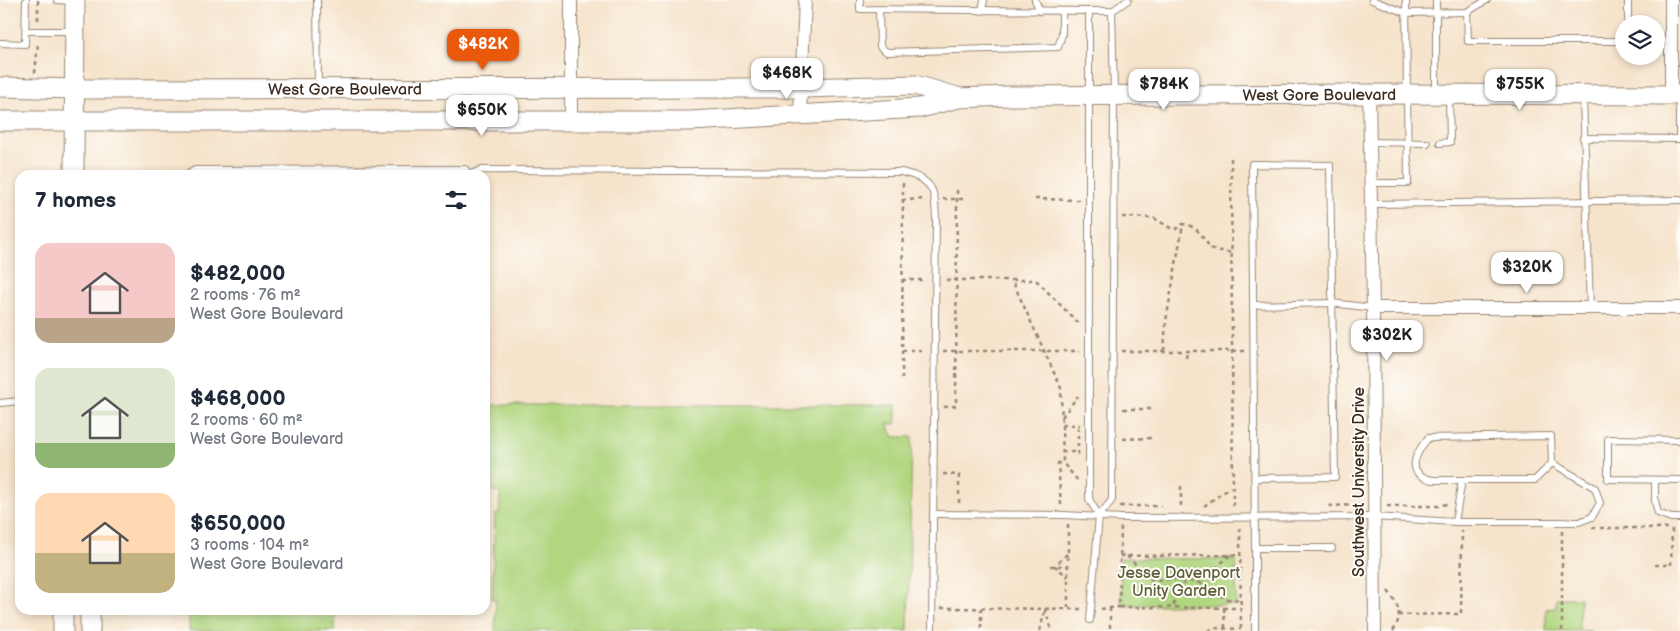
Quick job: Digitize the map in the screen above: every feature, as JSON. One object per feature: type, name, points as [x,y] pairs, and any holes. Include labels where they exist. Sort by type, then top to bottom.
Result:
[{"type":"main road","points":[[69,0],[74,31],[74,170]]},
{"type":"main road","name":"West Gore Boulevard","points":[[0,87],[74,89],[318,87],[801,88],[915,85],[958,98]]},
{"type":"main road","name":"West Gore Boulevard","points":[[0,120],[690,121],[920,108],[958,98],[1090,94],[1676,95]]},
{"type":"main road","points":[[62,615],[63,631]]},
{"type":"main road","points":[[90,615],[90,631]]},
{"type":"street","points":[[571,0],[571,121]]},
{"type":"street","points":[[800,114],[805,0]]},
{"type":"street","points":[[1671,0],[1676,95]]},
{"type":"street","name":"Southwest University Drive","points":[[1369,94],[1374,308],[1375,631]]},
{"type":"street","points":[[1374,308],[1680,308]]},
{"type":"lane","points":[[0,43],[26,44],[26,0]]},
{"type":"lane","points":[[317,0],[318,87]]},
{"type":"lane","points":[[860,0],[860,9],[1040,11],[1112,10],[1128,0]]},
{"type":"lane","points":[[982,10],[984,0]]},
{"type":"lane","points":[[1035,0],[1040,11]]},
{"type":"lane","points":[[1372,0],[1406,13],[1467,12],[1487,0]]},
{"type":"lane","points":[[1371,183],[1408,183],[1406,0]]},
{"type":"lane","points":[[1436,0],[1443,94],[1450,142],[1440,143]]},
{"type":"lane","points":[[1628,0],[1628,15]]},
{"type":"lane","points":[[879,10],[880,47],[887,52],[1058,47],[1062,35],[1062,11]]},
{"type":"lane","points":[[1090,620],[1099,516],[1112,500],[1114,94],[1112,10]]},
{"type":"lane","points":[[1089,11],[1089,499],[1099,516]]},
{"type":"lane","points":[[1467,12],[1468,41],[1615,41]]},
{"type":"lane","points":[[26,31],[74,31]]},
{"type":"lane","points":[[1583,94],[1590,308]]},
{"type":"lane","points":[[1583,138],[1679,139],[1676,95]]},
{"type":"lane","points":[[1370,142],[1427,143]]},
{"type":"lane","points":[[1255,478],[1335,477],[1330,165],[1252,164],[1255,631]]},
{"type":"lane","points":[[195,170],[466,170]]},
{"type":"lane","points":[[490,170],[901,172],[916,175],[933,189],[935,199],[935,280],[932,631]]},
{"type":"lane","points":[[1372,204],[1680,200]]},
{"type":"lane","points":[[1253,305],[1332,303],[1374,308]]},
{"type":"lane","points":[[0,403],[15,402]]},
{"type":"lane","points":[[1551,436],[1552,463],[1535,480],[1452,480],[1423,478],[1416,471],[1416,454],[1428,438],[1551,436]]},
{"type":"lane","points":[[1680,440],[1608,439],[1608,479],[1680,480]]},
{"type":"lane","points":[[933,514],[1099,516],[1121,518],[1374,517],[1455,522],[1579,522],[1592,517],[1600,503],[1595,488],[1552,463]]},
{"type":"lane","points":[[1455,522],[1462,480]]},
{"type":"lane","points":[[1655,480],[1655,500],[1658,513],[1671,518],[1680,518]]},
{"type":"lane","points":[[1255,548],[1332,548]]},
{"type":"path","points":[[34,88],[38,61],[38,0]]},
{"type":"path","points":[[1231,158],[1233,506]]},
{"type":"path","points":[[902,379],[903,181]]},
{"type":"path","points":[[943,416],[943,407],[956,406],[957,190]]},
{"type":"path","points":[[1035,199],[1079,200]]},
{"type":"path","points":[[1122,217],[1154,218],[1172,229],[1176,229],[1183,224]]},
{"type":"path","points":[[1164,351],[1166,321],[1183,224]]},
{"type":"path","points":[[1183,224],[1196,228],[1212,249],[1232,252]]},
{"type":"path","points":[[902,280],[1036,280],[1078,323]]},
{"type":"path","points":[[1012,280],[1061,388],[1062,463],[1080,482]]},
{"type":"path","points":[[1113,351],[1232,350]]},
{"type":"path","points":[[902,351],[1089,351]]},
{"type":"path","points":[[1186,358],[1187,351]]},
{"type":"path","points":[[1062,418],[1078,396]]},
{"type":"path","points":[[1121,409],[1152,409]]},
{"type":"path","points":[[1121,439],[1152,438]]},
{"type":"path","points":[[1061,506],[1058,498],[1058,463],[1062,463]]},
{"type":"path","points":[[943,465],[943,475],[959,475],[959,505]]},
{"type":"path","points":[[1386,506],[1447,505],[1452,497],[1452,480]]},
{"type":"path","points":[[1180,486],[1181,506]]},
{"type":"path","points":[[1204,506],[1232,487]]},
{"type":"path","points":[[932,608],[1068,608],[1067,522]]},
{"type":"path","points":[[1121,524],[1119,606],[1240,608]]},
{"type":"path","points":[[1208,631],[1212,628],[1241,630],[1240,526]]},
{"type":"path","points":[[1398,615],[1461,614],[1462,528]]},
{"type":"path","points":[[1582,528],[1676,528]]},
{"type":"path","points":[[1656,565],[1671,565],[1672,528]]},
{"type":"path","points":[[1553,529],[1562,529],[1562,631]]},
{"type":"path","points":[[1055,566],[1067,554]]},
{"type":"path","points":[[1200,583],[1230,555]]},
{"type":"path","points":[[1120,556],[1241,555]]},
{"type":"path","points":[[1127,556],[1152,580],[1200,583],[1226,599],[1240,600]]},
{"type":"path","points":[[1050,566],[1067,566]]},
{"type":"path","points":[[1055,566],[1068,577]]},
{"type":"path","points":[[1174,606],[1174,595],[1178,588],[1187,581]]},
{"type":"path","points":[[1387,590],[1398,606],[1398,622],[1393,631]]},
{"type":"path","points":[[981,608],[981,631]]},
{"type":"path","points":[[1110,608],[1110,631]]},
{"type":"path","points":[[1224,608],[1224,628]]},
{"type":"path","points":[[1040,631],[1045,609]]},
{"type":"path","points":[[1045,609],[1052,631]]},
{"type":"green space","points":[[492,405],[896,405],[896,424],[887,424],[894,437],[912,437],[908,631],[495,631],[496,599],[492,599],[495,514],[499,514],[500,492],[492,492],[493,477],[490,478],[490,451],[492,450]]},
{"type":"green space","name":"Jesse Davenport Unity Garden","points":[[1121,558],[1236,559],[1236,605],[1121,605]]},
{"type":"green space","points":[[1556,598],[1580,598],[1579,630],[1591,631],[1546,631],[1546,609],[1556,608]]},
{"type":"green space","points":[[189,615],[335,615],[335,631],[189,631]]}]
